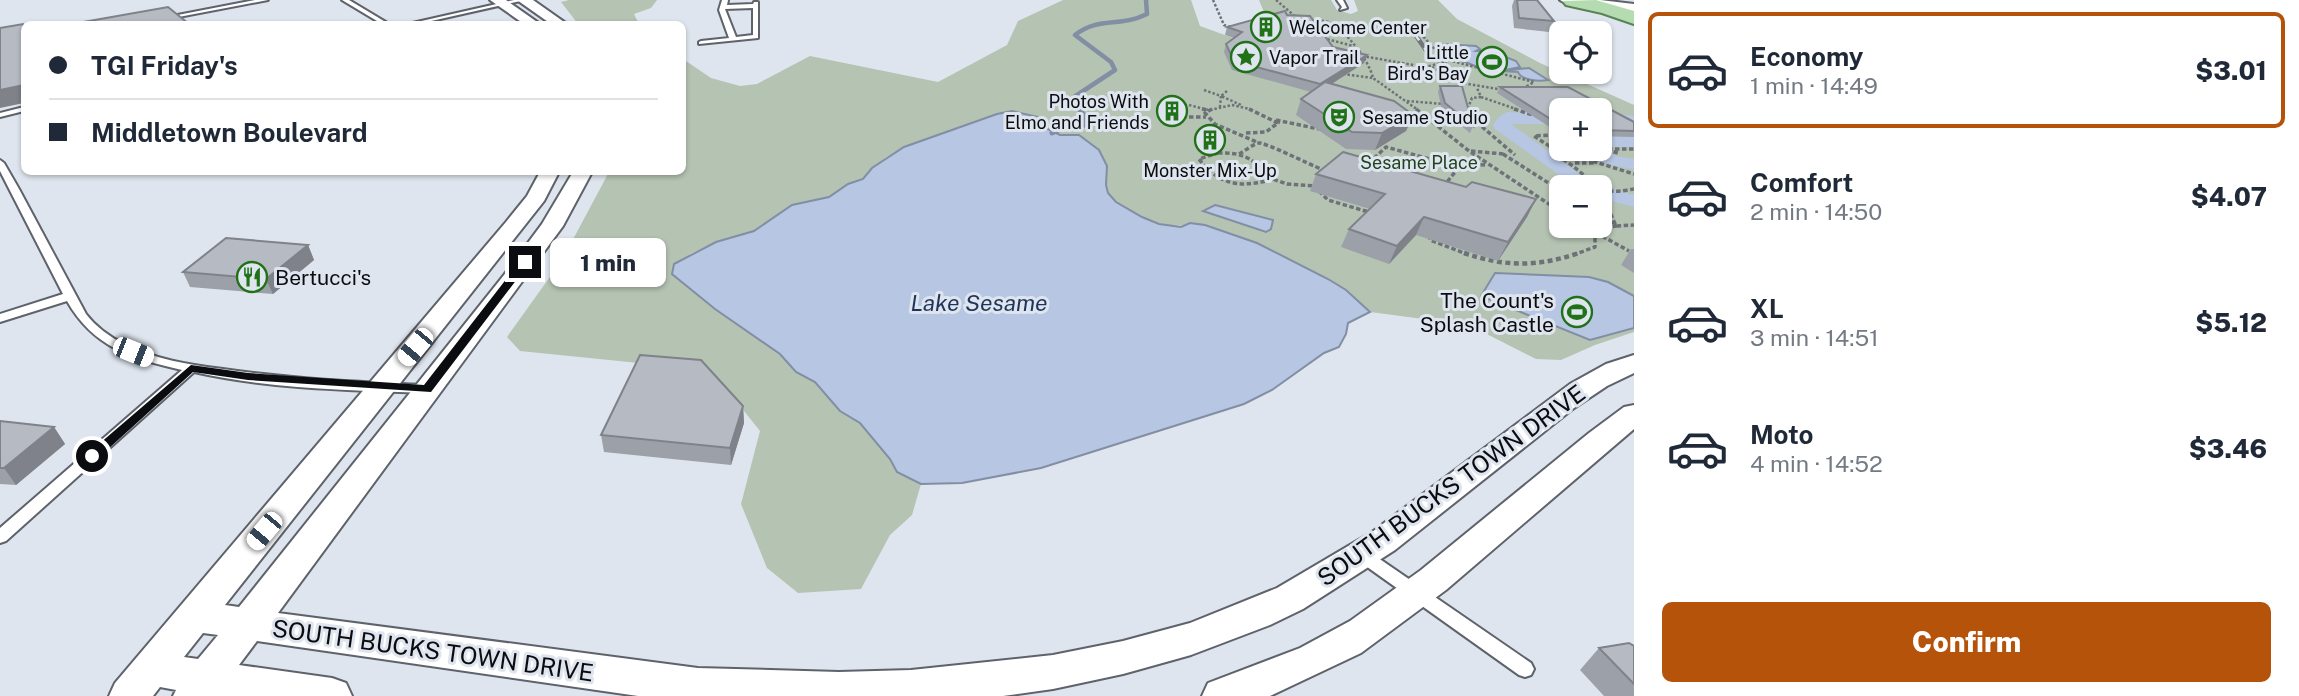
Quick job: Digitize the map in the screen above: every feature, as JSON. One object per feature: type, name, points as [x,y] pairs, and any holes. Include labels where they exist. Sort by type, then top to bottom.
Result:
[{"type":"main road","points":[[1573,1],[1606,8],[1634,18]]},
{"type":"street","points":[[523,0],[555,21]]},
{"type":"street","points":[[1567,0],[1634,6]]},
{"type":"street","points":[[1608,0],[1634,6]]},
{"type":"street","points":[[500,2],[528,21]]},
{"type":"street","points":[[140,682],[514,227],[542,188],[548,175]]},
{"type":"street","points":[[200,687],[552,226],[580,175]]},
{"type":"street","name":"SOUTH BUCKS TOWN DRIVE","points":[[194,616],[700,687],[793,692],[909,691],[1038,677],[1163,649],[1258,614],[1329,578],[1455,486],[1577,391],[1634,363]]},
{"type":"street","points":[[1222,696],[1275,676],[1361,634],[1417,592],[1634,414]]},
{"type":"street","points":[[140,682],[332,696]]},
{"type":"lane","points":[[150,21],[265,0]]},
{"type":"lane","points":[[345,0],[381,21]]},
{"type":"lane","points":[[423,21],[500,2],[523,0]]},
{"type":"lane","points":[[1340,0],[1345,7],[1342,9]]},
{"type":"lane","points":[[701,43],[756,37],[756,5],[724,3],[733,39]]},
{"type":"lane","points":[[0,115],[21,110]]},
{"type":"lane","points":[[0,163],[79,313],[109,342],[156,361],[248,377],[427,389]]},
{"type":"lane","points":[[0,318],[70,296]]},
{"type":"lane","points":[[0,537],[191,368]]},
{"type":"lane","points":[[1361,555],[1525,669]]},
{"type":"path","points":[[1213,0],[1224,24],[1237,29]]},
{"type":"path","points":[[1276,0],[1298,20],[1330,22],[1362,56],[1371,68],[1373,78]]},
{"type":"path","points":[[1422,34],[1446,62],[1432,67]]},
{"type":"path","points":[[1321,37],[1353,46]]},
{"type":"path","points":[[1349,54],[1432,67],[1477,88],[1511,90]]},
{"type":"path","points":[[1443,59],[1534,82],[1527,86],[1528,91],[1520,90]]},
{"type":"path","points":[[1341,73],[1373,78],[1488,165],[1549,204]]},
{"type":"path","points":[[1477,88],[1481,97]]},
{"type":"path","points":[[1204,90],[1275,120],[1326,131]]},
{"type":"path","points":[[1220,107],[1221,96],[1227,91]]},
{"type":"path","points":[[1469,151],[1515,155],[1457,106],[1468,108],[1472,98],[1481,97],[1538,118]]},
{"type":"path","points":[[1406,101],[1450,105]]},
{"type":"path","points":[[1171,105],[1189,105],[1208,110],[1245,107]]},
{"type":"path","points":[[1207,117],[1205,113],[1208,110]]},
{"type":"path","points":[[1182,117],[1207,117],[1219,127],[1246,133],[1266,132],[1276,125],[1275,120]]},
{"type":"path","points":[[1246,133],[1259,143],[1273,145],[1285,155],[1321,169],[1322,172]]},
{"type":"path","points":[[1549,135],[1534,136],[1549,146]]},
{"type":"path","points":[[1238,154],[1259,143]]},
{"type":"path","points":[[1379,145],[1444,163],[1488,165]]},
{"type":"path","points":[[1363,169],[1386,147]]},
{"type":"path","points":[[1612,149],[1634,149]]},
{"type":"path","points":[[1612,150],[1618,152]]},
{"type":"path","points":[[1267,177],[1266,181],[1250,186],[1214,179],[1199,159],[1207,153],[1238,154],[1250,157],[1267,177],[1287,184],[1320,183],[1317,189],[1328,200],[1332,209]]},
{"type":"path","points":[[1503,154],[1549,183]]},
{"type":"path","points":[[1568,161],[1597,163],[1634,174]]},
{"type":"path","points":[[1438,193],[1455,172],[1444,163]]},
{"type":"path","points":[[1574,163],[1583,174],[1609,191],[1634,189]]},
{"type":"path","points":[[1328,200],[1377,214]]},
{"type":"path","points":[[1612,217],[1616,226]]},
{"type":"path","points":[[1612,224],[1616,226]]},
{"type":"path","points":[[1612,227],[1634,225]]},
{"type":"path","points":[[1428,233],[1430,240],[1498,263],[1515,265],[1550,261],[1595,247],[1594,238]]},
{"type":"path","points":[[1606,238],[1629,251]]},
{"type":"green space","points":[[657,0],[651,8],[634,14],[638,21],[576,21],[561,2]]},
{"type":"green space","name":"Sesame Place","points":[[1063,0],[1191,0],[1200,26],[1233,38],[1250,26],[1248,21],[1266,17],[1259,0],[1331,0],[1337,10],[1351,14],[1358,11],[1354,0],[1438,0],[1457,19],[1549,67],[1549,84],[1587,84],[1634,105],[1634,332],[1561,360],[1536,359],[1469,325],[1370,312],[1346,290],[1328,279],[1257,243],[1190,223],[1158,223],[1133,213],[1122,207],[1108,192],[1105,163],[1093,144],[1082,138],[1051,132],[1015,113],[997,114],[904,147],[885,158],[863,179],[848,184],[829,197],[792,205],[754,231],[716,242],[690,254],[683,284],[780,354],[796,372],[816,382],[840,411],[860,423],[890,459],[897,472],[921,484],[912,515],[890,535],[861,589],[798,593],[767,568],[741,504],[760,431],[724,386],[678,367],[520,351],[507,337],[562,260],[607,175],[686,175],[686,61],[711,78],[740,86],[757,84],[810,56],[938,82],[1007,45],[1018,21]]},
{"type":"water","name":"Little Bird's Bay","points":[[1440,46],[1476,46],[1480,49],[1476,51],[1493,52],[1516,61],[1520,67],[1501,71],[1485,70],[1443,53],[1470,52],[1449,51]]},
{"type":"water","points":[[1529,68],[1548,80],[1531,80],[1518,72],[1501,71]]},
{"type":"water","name":"Lake Sesame","points":[[1012,111],[1042,118],[1045,122],[1041,126],[1060,135],[1079,135],[1099,150],[1107,166],[1108,193],[1116,202],[1142,217],[1159,224],[1181,227],[1190,223],[1205,225],[1257,243],[1328,279],[1346,290],[1370,312],[1348,323],[1339,347],[1324,353],[1272,390],[1244,404],[1041,468],[962,483],[921,484],[897,472],[890,459],[860,423],[840,411],[815,382],[796,372],[780,354],[715,309],[672,274],[674,264],[716,242],[754,231],[792,205],[829,197],[848,184],[863,179],[872,168],[904,147]]},
{"type":"water","points":[[1215,205],[1273,220],[1271,229],[1266,232],[1203,211]]},
{"type":"water","name":"The Count's Splash Castle","points":[[1495,273],[1589,277],[1608,282],[1634,296],[1634,328],[1590,340],[1481,296]]},
{"type":"building","points":[[1517,0],[1537,0],[1554,21],[1519,18]]},
{"type":"building","points":[[168,7],[185,21],[89,21]]},
{"type":"building","points":[[1285,11],[1287,15],[1310,16],[1333,47],[1367,55],[1320,84],[1234,61],[1226,44],[1242,32],[1227,27]]},
{"type":"building","points":[[21,24],[21,86],[0,90],[0,28]]},
{"type":"building","points":[[1325,82],[1394,101],[1413,115],[1382,133],[1352,132],[1301,99]]},
{"type":"building","points":[[1440,86],[1462,86],[1473,126],[1445,103]]},
{"type":"building","points":[[1500,87],[1568,87],[1589,98],[1549,98],[1549,118]]},
{"type":"building","points":[[1612,110],[1634,122],[1634,131],[1612,130]]},
{"type":"building","points":[[1343,152],[1466,187],[1472,182],[1536,199],[1508,242],[1424,217],[1397,246],[1349,229],[1385,194],[1316,174]]},
{"type":"building","points":[[226,238],[308,245],[266,279],[183,272]]},
{"type":"building","points":[[640,355],[701,360],[743,406],[730,448],[601,435]]},
{"type":"building","points":[[0,421],[54,427],[4,468],[0,468]]},
{"type":"building","points":[[1629,643],[1634,646],[1634,684],[1599,648]]},
{"type":"waterway","points":[[1080,110],[1071,99],[1115,70],[1111,62],[1075,35],[1093,26],[1127,21],[1147,14],[1146,0]]},
{"type":"waterway","points":[[1052,133],[1065,127],[1085,125],[1084,115],[1079,109]]},
{"type":"waterway","points":[[1549,119],[1508,117],[1501,125],[1549,159]]},
{"type":"waterway","points":[[1612,118],[1634,121]]},
{"type":"waterway","points":[[1612,142],[1634,142]]},
{"type":"waterway","points":[[1612,160],[1634,164]]},
{"type":"waterway","points":[[1552,161],[1571,175]]},
{"type":"waterway","points":[[1612,195],[1634,201]]},
{"type":"railway","points":[[1414,33],[1430,56]]},
{"type":"place","name":"Welcome Center","points":[[1266,27]]},
{"type":"place","name":"Vapor Trail","points":[[1246,57]]},
{"type":"place","name":"Little Bird's Bay","points":[[1492,62]]},
{"type":"place","name":"Photos With Elmo and Friends","points":[[1172,111]]},
{"type":"place","name":"Sesame Studio","points":[[1339,117]]},
{"type":"place","name":"Monster Mix-Up","points":[[1210,140]]},
{"type":"place","name":"Bertucci's","points":[[252,277]]},
{"type":"place","name":"The Count's Splash Castle","points":[[1577,312]]},
{"type":"route","points":[[92,456],[191,368],[248,377],[427,389],[525,262]]}]
